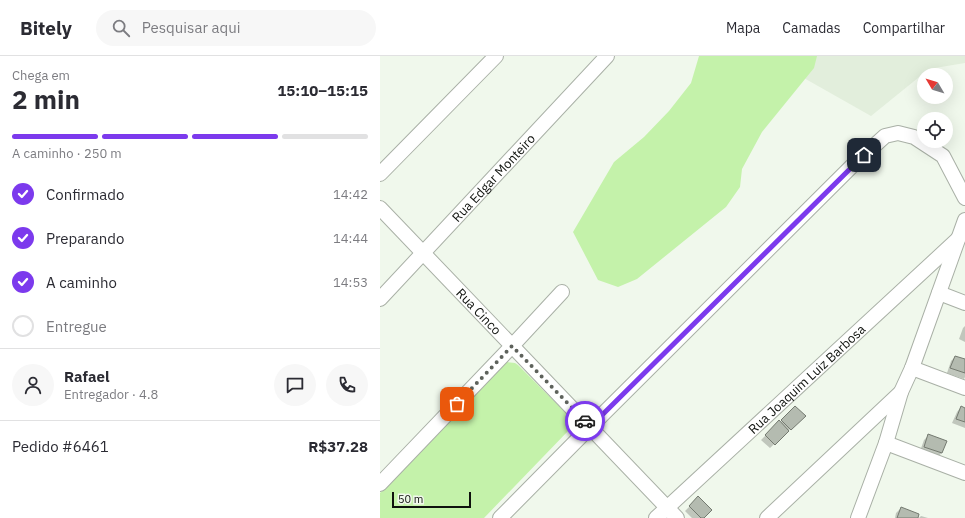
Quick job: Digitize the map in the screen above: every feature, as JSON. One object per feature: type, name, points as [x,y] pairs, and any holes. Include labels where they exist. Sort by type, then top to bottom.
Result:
[{"type":"street","points":[[380,174],[496,56]]},
{"type":"street","name":"Rua Edgar Monteiro","points":[[380,299],[607,56]]},
{"type":"street","points":[[500,518],[853,165],[885,136],[898,133],[914,137],[943,156],[965,198]]},
{"type":"street","name":"Rua Cinco","points":[[380,208],[677,518]]},
{"type":"street","points":[[859,518],[886,443],[900,392],[912,368],[965,220]]},
{"type":"street","name":"Rua Joaquim Luiz Barbosa","points":[[656,518],[666,507],[958,239]]},
{"type":"street","points":[[380,484],[562,292]]},
{"type":"street","points":[[939,293],[965,303]]},
{"type":"street","points":[[912,368],[965,388]]},
{"type":"street","points":[[767,518],[900,392]]},
{"type":"street","points":[[886,443],[965,474]]},
{"type":"shaded area","points":[[765,56],[965,56],[965,63],[935,68],[917,68],[917,79],[871,116]]},
{"type":"green space","points":[[699,56],[817,56],[814,68],[762,132],[742,169],[740,187],[726,207],[637,279],[618,287],[598,280],[573,232],[614,162],[644,137],[669,111],[691,83]]},
{"type":"green space","points":[[507,362],[518,365],[570,417],[571,424],[569,430],[484,518],[380,518],[380,493]]},
{"type":"building","points":[[955,356],[965,359],[965,373],[950,368]]},
{"type":"building","points":[[795,406],[806,416],[791,430],[781,420]]},
{"type":"building","points":[[961,406],[965,408],[965,422],[956,419]]},
{"type":"building","points":[[779,420],[789,431],[775,445],[765,435]]},
{"type":"building","points":[[928,434],[947,441],[942,453],[924,447]]},
{"type":"building","points":[[698,496],[712,510],[704,518],[701,518],[689,506]]},
{"type":"building","points":[[901,507],[919,514],[918,518],[897,518]]},
{"type":"way so far","points":[[457,404],[512,346],[585,421]]},
{"type":"route","points":[[585,421],[590,427],[864,155]]}]
